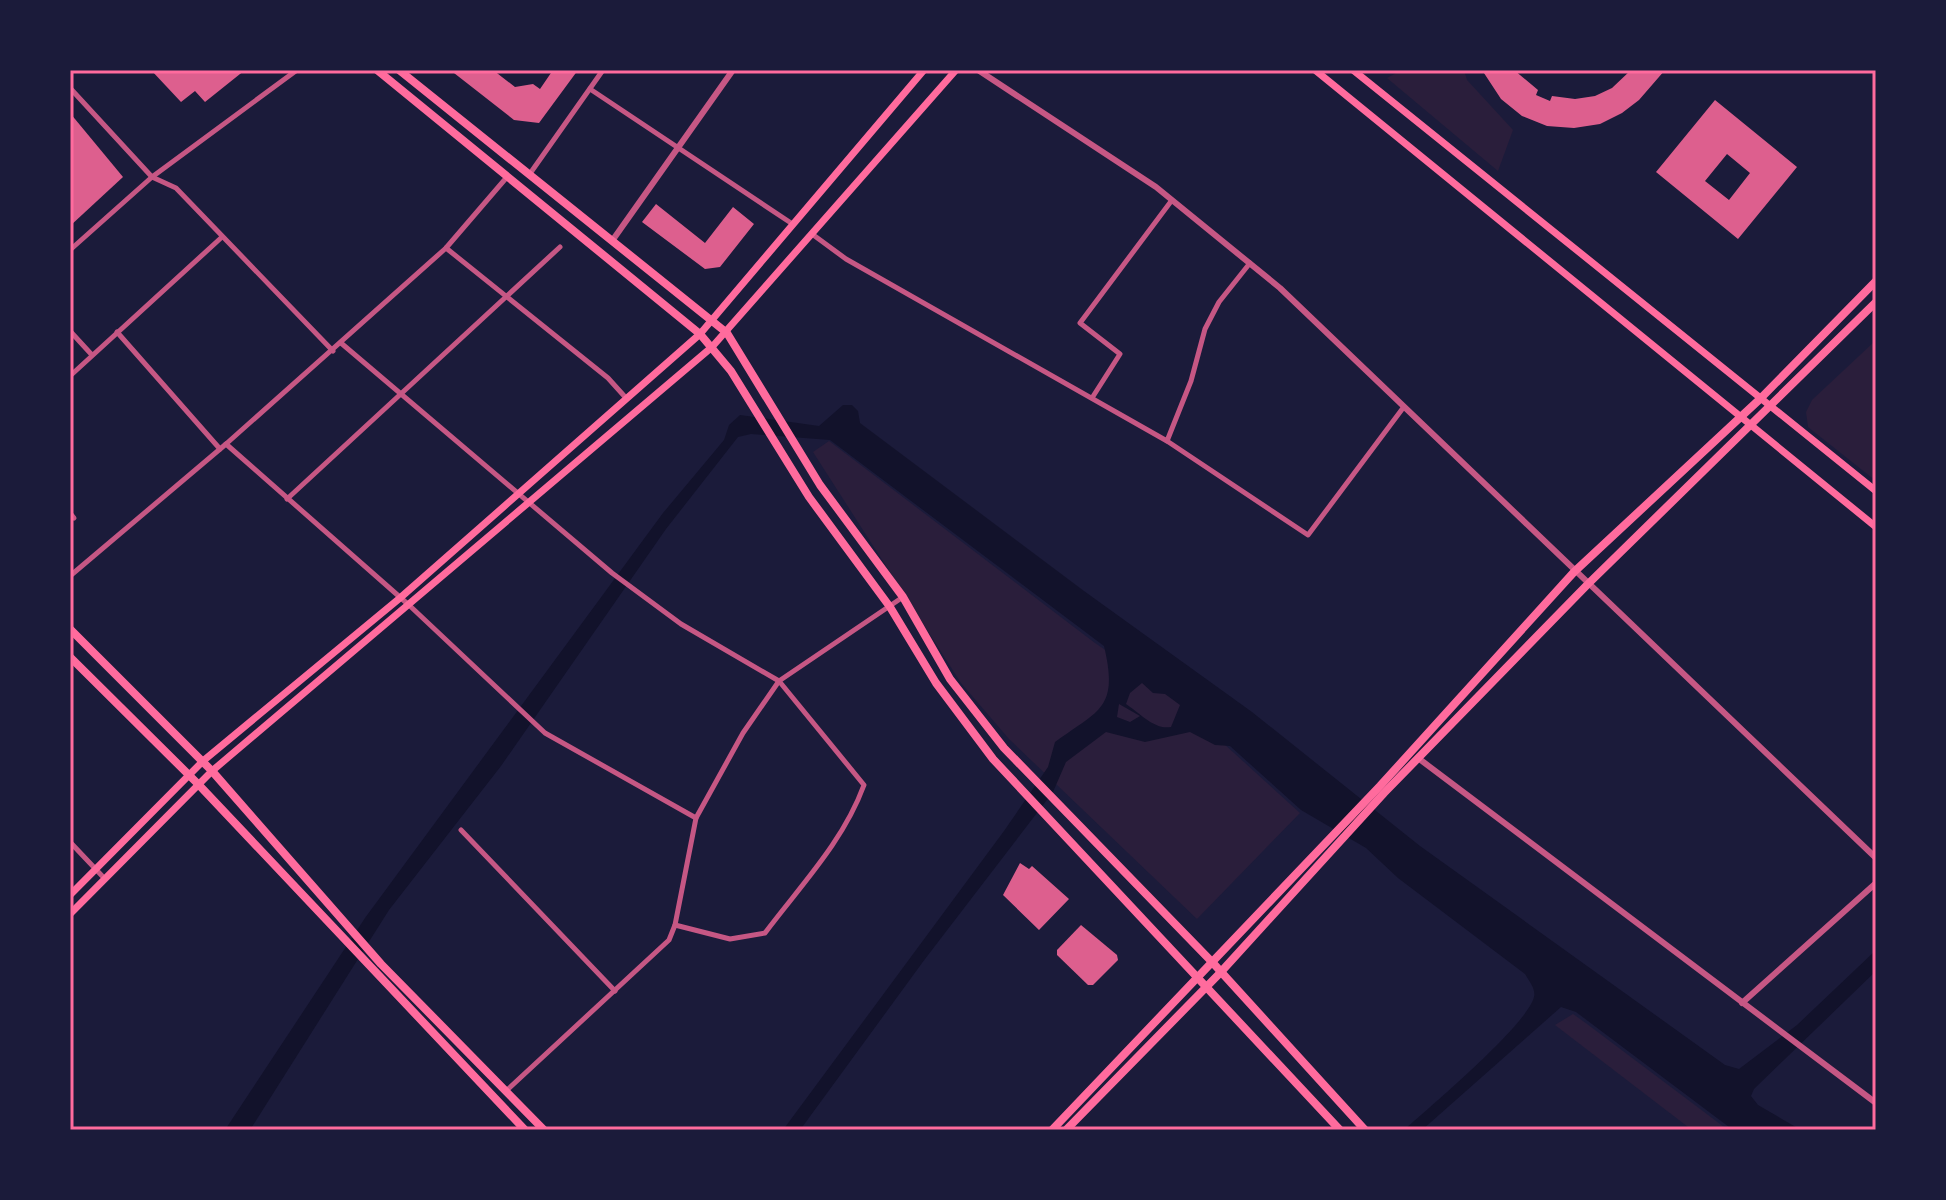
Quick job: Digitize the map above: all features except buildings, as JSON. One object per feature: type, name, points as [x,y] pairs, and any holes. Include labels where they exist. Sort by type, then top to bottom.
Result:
[{"type":"main road","points":[[377,70],[712,347],[755,409],[809,497],[890,607],[936,683],[993,759],[1339,1130]]},
{"type":"main road","points":[[399,70],[727,333],[798,450],[903,597],[950,679],[1034,779],[1213,963],[1365,1130]]},
{"type":"main road","points":[[70,895],[203,761],[400,598],[700,334],[791,223],[924,70]]},
{"type":"main road","points":[[70,914],[212,771],[410,606],[527,502],[727,333],[956,70]]},
{"type":"main road","points":[[1315,70],[1876,527]]},
{"type":"main road","points":[[1353,70],[1876,491]]},
{"type":"main road","points":[[1066,1130],[1204,985],[1220,973],[1338,844],[1382,789],[1574,572],[1760,399],[1876,281]]},
{"type":"main road","points":[[1052,1130],[1330,837],[1418,758],[1587,585],[1876,302]]},
{"type":"main road","points":[[70,629],[203,761],[381,964],[544,1130]]},
{"type":"main road","points":[[70,657],[198,784],[525,1130]]},
{"type":"street","points":[[70,250],[152,177],[297,70]]},
{"type":"street","points":[[612,241],[733,70]]},
{"type":"street","points":[[978,70],[1112,156],[1250,263],[1876,858]]},
{"type":"street","points":[[529,175],[601,71]]},
{"type":"street","points":[[70,88],[152,177],[176,188],[333,351]]},
{"type":"street","points":[[590,89],[791,223]]},
{"type":"street","points":[[70,576],[333,351],[446,248],[507,177]]},
{"type":"street","points":[[1092,398],[1120,354],[1080,323],[1172,200]]},
{"type":"street","points":[[811,233],[846,259],[1167,441],[1308,535],[1403,408]]},
{"type":"street","points":[[70,376],[222,237]]},
{"type":"street","points":[[287,499],[560,247]]},
{"type":"street","points":[[446,248],[608,378],[627,399]]},
{"type":"street","points":[[1167,441],[1191,381],[1205,329],[1219,302],[1250,263]]},
{"type":"street","points":[[70,331],[92,355]]},
{"type":"street","points":[[117,332],[220,449]]},
{"type":"street","points":[[341,343],[629,586],[681,624],[779,681],[864,785],[852,815],[815,872],[765,933],[730,939],[675,925]]},
{"type":"street","points":[[226,444],[410,606],[545,733],[696,818]]},
{"type":"street","points":[[506,1091],[669,940],[675,925],[696,818],[743,733],[779,681],[903,597]]},
{"type":"street","points":[[1418,758],[1876,1103]]},
{"type":"street","points":[[461,830],[615,992]]},
{"type":"street","points":[[70,842],[105,880]]},
{"type":"street","points":[[1742,1003],[1876,883]]},
{"type":"shaded area","points":[[1402,70],[1464,70],[1467,80],[1513,130],[1498,171],[1387,78]]},
{"type":"shaded area","points":[[1874,342],[1876,481],[1808,427],[1806,412],[1812,400]]},
{"type":"shaded area","points":[[843,405],[852,405],[858,411],[860,423],[1252,712],[1420,846],[1725,1065],[1739,1069],[1797,1025],[1876,950],[1876,971],[1754,1089],[1751,1096],[1758,1105],[1801,1130],[1733,1130],[1576,1012],[1561,1007],[1422,1130],[1404,1130],[1497,1045],[1527,1010],[1534,994],[1525,974],[1398,878],[1366,848],[1301,810],[1230,746],[1215,745],[1190,732],[1145,742],[1106,732],[1066,762],[1053,792],[800,1130],[783,1130],[1004,831],[1048,767],[1055,742],[1102,706],[1109,683],[1104,646],[830,440],[751,434],[738,437],[666,529],[501,766],[389,910],[250,1130],[225,1130],[365,918],[663,513],[724,440],[729,425],[740,415],[819,426]],"holes":[[[1142,683],[1153,693],[1165,694],[1180,705],[1171,727],[1153,723],[1126,704],[1130,693]],[[1119,704],[1140,716],[1130,722],[1117,717]]]},
{"type":"shaded area","points":[[829,441],[1095,643],[1167,692],[1300,813],[1197,919],[1009,739],[961,683],[813,452]]},
{"type":"shaded area","points":[[1573,1014],[1728,1130],[1692,1130],[1555,1025]]}]
